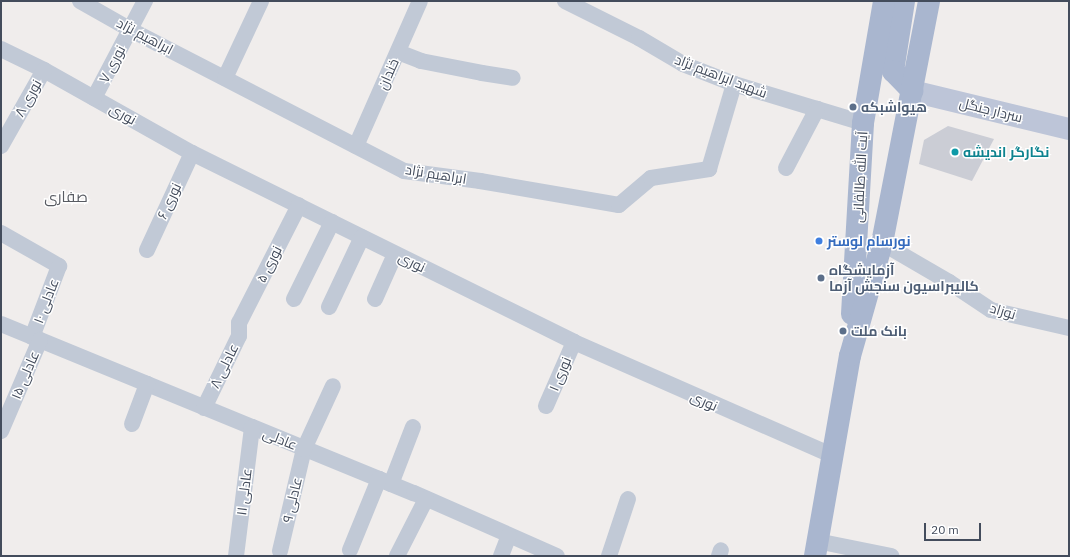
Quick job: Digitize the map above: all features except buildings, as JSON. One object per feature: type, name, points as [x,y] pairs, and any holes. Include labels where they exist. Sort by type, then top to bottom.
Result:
[{"type":"main road","name":"آیت الله طالقانی","points":[[850,356],[863,123],[884,1]]},
{"type":"main road","points":[[904,1],[893,71],[912,91]]},
{"type":"main road","name":"آیت الله طالقانی","points":[[816,548],[850,356],[882,243],[929,1]]},
{"type":"main road","name":"سردار جنگل","points":[[912,91],[1069,129]]},
{"type":"street","name":"ابراهیم نژاد","points":[[80,1],[97,6],[130,30],[404,172],[480,181],[619,205],[652,178],[709,169],[734,84]]},
{"type":"street","name":"نوری ۷","points":[[94,98],[145,1]]},
{"type":"street","points":[[225,78],[261,1]]},
{"type":"street","name":"خندان","points":[[356,146],[420,1]]},
{"type":"street","name":"شهید ابراهیم نژاد","points":[[565,1],[639,38],[682,64],[734,84],[863,123]]},
{"type":"street","name":"نوری","points":[[1,48],[44,70],[192,153],[574,342],[832,455]]},
{"type":"street","points":[[398,52],[422,61],[513,78]]},
{"type":"street","name":"نوری ۸","points":[[1,146],[44,70]]},
{"type":"street","points":[[786,168],[817,109]]},
{"type":"street","name":"نوری ۶","points":[[146,250],[192,153]]},
{"type":"street","name":"نوری ۵","points":[[239,323],[299,205]]},
{"type":"street","points":[[294,299],[332,222]]},
{"type":"street","name":"عادلی ۱۰","points":[[1,233],[59,266],[36,338]]},
{"type":"street","points":[[330,307],[362,237]]},
{"type":"street","name":"نوزاد","points":[[882,243],[949,282],[991,310],[1069,328]]},
{"type":"street","points":[[375,299],[395,254]]},
{"type":"street","name":"عادلی ۸","points":[[204,408],[239,336],[239,323]]},
{"type":"street","name":"عادلی","points":[[1,324],[426,499],[557,556]]},
{"type":"street","name":"عادلی ۱۵","points":[[1,431],[36,338]]},
{"type":"street","name":"نوری ۱","points":[[546,406],[574,342]]},
{"type":"street","points":[[132,424],[147,384]]},
{"type":"street","name":"عادلی ۹","points":[[280,551],[304,449],[333,386]]},
{"type":"street","name":"عادلی ۱۱","points":[[236,556],[252,427]]},
{"type":"street","points":[[350,550],[413,427]]},
{"type":"street","points":[[397,556],[426,499]]},
{"type":"street","points":[[609,556],[628,499]]},
{"type":"street","points":[[501,556],[509,535]]},
{"type":"street","points":[[816,548],[891,556]]},
{"type":"place","name":"هیواشبکه","points":[[853,107]]},
{"type":"place","name":"نگارگر اندیشه","points":[[955,152]]},
{"type":"place","name":"نورسام لوستر","points":[[819,241]]},
{"type":"place","name":"آزمایشگاه کالیبراسیون سنجش آزما","points":[[821,278]]},
{"type":"place","name":"بانک ملت","points":[[843,331]]},
{"type":"district","name":"صفاری","points":[[66,197]]}]
